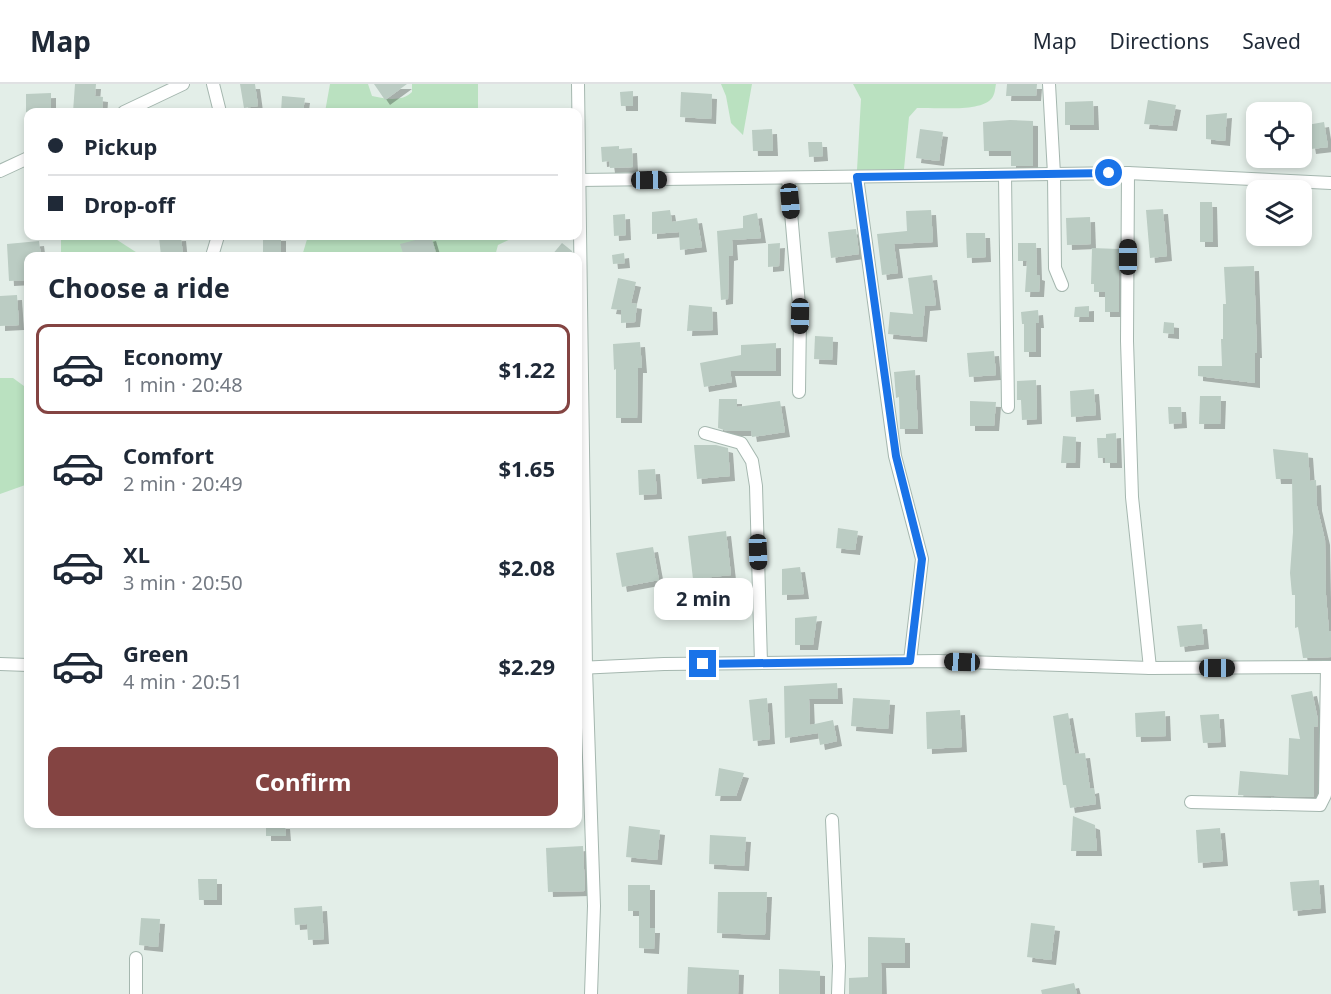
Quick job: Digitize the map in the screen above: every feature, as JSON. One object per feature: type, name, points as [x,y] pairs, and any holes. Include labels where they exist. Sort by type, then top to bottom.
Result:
[{"type":"street","points":[[132,108],[183,84]]},
{"type":"street","points":[[213,84],[219,108]]},
{"type":"street","points":[[578,84],[578,108]]},
{"type":"street","points":[[1049,84],[1054,174],[1055,268],[1062,285]]},
{"type":"street","points":[[0,171],[24,160]]},
{"type":"street","points":[[582,180],[1128,172],[1331,183]]},
{"type":"street","points":[[1128,172],[1127,341],[1132,497],[1150,668]]},
{"type":"street","points":[[1005,175],[1008,407]]},
{"type":"street","points":[[857,177],[896,456],[922,559],[910,661]]},
{"type":"street","points":[[788,178],[800,316],[799,392]]},
{"type":"street","points":[[705,433],[741,443],[752,461],[756,486],[761,663]]},
{"type":"street","points":[[591,994],[594,906],[582,668],[664,664],[910,661],[1150,668],[1329,667],[1325,795],[1320,805],[1191,802]]},
{"type":"street","points":[[0,664],[24,665]]},
{"type":"street","points":[[832,820],[839,966],[838,994]]},
{"type":"street","points":[[136,958],[136,994]]},
{"type":"green space","points":[[330,84],[368,84],[372,96],[394,99],[412,92],[412,84],[478,84],[478,108],[326,108]]},
{"type":"green space","points":[[721,84],[752,84],[743,135],[731,123],[726,96]]},
{"type":"green space","points":[[853,84],[996,84],[992,98],[978,106],[917,108],[909,117],[904,169],[857,170],[861,99]]},
{"type":"green space","points":[[61,240],[117,240],[136,252],[61,252]]},
{"type":"green space","points":[[307,240],[509,240],[498,245],[496,252],[303,252]]},
{"type":"green space","points":[[0,378],[13,378],[24,386],[24,485],[0,494]]},
{"type":"building","points":[[75,84],[96,84],[95,96],[103,97],[102,108],[73,108]]},
{"type":"building","points":[[240,84],[255,84],[258,106],[244,108]]},
{"type":"building","points":[[374,84],[407,84],[385,100]]},
{"type":"building","points":[[1007,84],[1037,84],[1036,96],[1006,96]]},
{"type":"building","points":[[633,91],[633,106],[621,106],[620,92]]},
{"type":"building","points":[[681,92],[712,94],[711,119],[680,117]]},
{"type":"building","points":[[51,93],[51,108],[26,108],[26,94]]},
{"type":"building","points":[[282,96],[305,98],[304,108],[281,108]]},
{"type":"building","points":[[1148,100],[1176,105],[1172,126],[1144,124]]},
{"type":"building","points":[[1093,101],[1094,125],[1065,125],[1065,102]]},
{"type":"building","points":[[1227,113],[1225,141],[1206,139],[1206,115]]},
{"type":"building","points":[[1033,121],[1033,166],[1011,166],[1011,151],[984,151],[983,122]]},
{"type":"building","points":[[1324,122],[1328,147],[1312,149],[1312,124]]},
{"type":"building","points":[[772,129],[773,151],[753,151],[752,130]]},
{"type":"building","points":[[920,129],[943,132],[939,161],[916,158]]},
{"type":"building","points":[[808,142],[822,142],[823,156],[809,157]]},
{"type":"building","points":[[619,146],[619,149],[632,148],[633,167],[610,168],[609,161],[602,162],[601,147]]},
{"type":"building","points":[[1200,202],[1212,202],[1213,242],[1200,242]]},
{"type":"building","points":[[1163,209],[1167,256],[1150,258],[1146,210]]},
{"type":"building","points":[[670,210],[672,222],[697,218],[702,247],[680,250],[679,232],[652,234],[652,212]]},
{"type":"building","points":[[931,210],[933,242],[894,244],[898,273],[882,275],[877,234],[907,231],[906,211]]},
{"type":"building","points":[[757,213],[761,238],[732,240],[733,255],[729,256],[728,299],[721,300],[717,231],[743,228],[743,216]]},
{"type":"building","points":[[625,214],[626,235],[614,236],[613,215]]},
{"type":"building","points":[[1090,217],[1091,244],[1067,245],[1066,218]]},
{"type":"building","points":[[856,229],[859,254],[831,258],[828,232]]},
{"type":"building","points":[[966,233],[985,233],[986,257],[967,258]]},
{"type":"building","points":[[159,240],[181,240],[183,252],[161,252]]},
{"type":"building","points":[[263,240],[281,240],[281,252],[263,252]]},
{"type":"building","points":[[416,240],[432,240],[436,252],[403,252],[400,244]]},
{"type":"building","points":[[39,241],[40,252],[24,252],[24,280],[9,281],[7,244]]},
{"type":"building","points":[[562,243],[572,251],[572,252],[554,252]]},
{"type":"building","points":[[780,243],[779,266],[768,267],[768,244]]},
{"type":"building","points":[[1018,243],[1036,243],[1037,275],[1040,276],[1039,292],[1025,292],[1027,261],[1018,261]]},
{"type":"building","points":[[1092,248],[1119,249],[1119,312],[1105,312],[1105,292],[1094,292],[1094,284],[1091,284]]},
{"type":"building","points":[[624,253],[625,263],[613,264],[612,255]]},
{"type":"building","points":[[1254,266],[1257,353],[1255,353],[1255,383],[1198,376],[1198,366],[1222,366],[1223,304],[1226,304],[1224,267]]},
{"type":"building","points":[[932,275],[936,305],[925,306],[922,337],[888,334],[890,312],[913,314],[908,278]]},
{"type":"building","points":[[618,278],[636,282],[631,303],[637,304],[635,322],[621,323],[621,310],[611,309]]},
{"type":"building","points":[[17,295],[19,325],[0,326],[0,296]]},
{"type":"building","points":[[689,305],[712,307],[713,330],[687,331]]},
{"type":"building","points":[[1089,306],[1089,317],[1074,317],[1075,307]]},
{"type":"building","points":[[1038,310],[1036,352],[1024,352],[1024,324],[1022,324],[1021,312]]},
{"type":"building","points":[[1164,322],[1174,323],[1174,334],[1163,333]]},
{"type":"building","points":[[815,336],[833,337],[832,360],[814,359]]},
{"type":"building","points":[[640,342],[642,368],[638,368],[637,418],[616,418],[616,369],[614,370],[613,344]]},
{"type":"building","points":[[776,343],[776,371],[730,371],[732,382],[704,387],[700,363],[741,355],[741,345]]},
{"type":"building","points":[[994,351],[996,375],[969,377],[967,353]]},
{"type":"building","points":[[915,370],[918,429],[900,429],[899,397],[896,398],[894,372]]},
{"type":"building","points":[[1036,380],[1037,419],[1022,420],[1021,400],[1017,400],[1017,381]]},
{"type":"building","points":[[1094,389],[1096,415],[1071,417],[1070,391]]},
{"type":"building","points":[[1200,396],[1221,396],[1220,424],[1199,424]]},
{"type":"building","points":[[719,399],[737,399],[737,407],[780,401],[785,432],[752,437],[751,431],[727,431],[718,428]]},
{"type":"building","points":[[970,401],[996,402],[994,426],[970,426]]},
{"type":"building","points":[[1168,407],[1181,407],[1182,423],[1169,424]]},
{"type":"building","points":[[1116,433],[1117,463],[1105,463],[1105,458],[1098,458],[1097,438],[1106,438],[1106,434]]},
{"type":"building","points":[[1063,436],[1076,437],[1075,463],[1061,463]]},
{"type":"building","points":[[694,445],[716,445],[728,448],[730,476],[697,479]]},
{"type":"building","points":[[1273,449],[1308,453],[1310,481],[1316,480],[1317,506],[1325,540],[1326,595],[1329,631],[1331,631],[1331,657],[1303,658],[1298,627],[1295,628],[1295,595],[1292,595],[1290,573],[1293,532],[1292,479],[1276,479]]},
{"type":"building","points":[[655,469],[657,494],[639,495],[638,470]]},
{"type":"building","points":[[838,528],[858,531],[855,550],[836,548]]},
{"type":"building","points":[[726,531],[731,575],[693,579],[688,536]]},
{"type":"building","points":[[653,547],[659,580],[622,587],[616,553]]},
{"type":"building","points":[[800,567],[804,594],[782,595],[782,569]]},
{"type":"building","points":[[817,616],[813,645],[795,645],[795,618]]},
{"type":"building","points":[[1202,624],[1204,644],[1180,647],[1177,626]]},
{"type":"building","points":[[837,683],[838,699],[809,699],[810,725],[833,720],[837,741],[820,745],[818,733],[785,738],[784,686]]},
{"type":"building","points":[[1312,691],[1318,720],[1318,726],[1314,727],[1314,797],[1238,795],[1240,771],[1288,775],[1289,738],[1300,739],[1291,695]]},
{"type":"building","points":[[767,698],[770,739],[753,741],[749,700]]},
{"type":"building","points":[[853,698],[890,700],[888,729],[851,726]]},
{"type":"building","points":[[960,710],[962,747],[927,749],[926,712]]},
{"type":"building","points":[[1165,711],[1166,736],[1136,737],[1135,713]]},
{"type":"building","points":[[1068,713],[1075,754],[1085,753],[1090,789],[1094,788],[1096,804],[1070,808],[1066,785],[1063,785],[1053,716]]},
{"type":"building","points":[[1219,714],[1221,742],[1203,743],[1200,715]]},
{"type":"building","points":[[719,768],[744,773],[736,796],[715,796]]},
{"type":"building","points":[[1073,816],[1095,825],[1097,851],[1071,851]]},
{"type":"building","points":[[629,826],[660,830],[657,860],[626,857]]},
{"type":"building","points":[[266,828],[285,828],[286,836],[266,836]]},
{"type":"building","points":[[1220,828],[1223,861],[1198,863],[1196,830]]},
{"type":"building","points":[[710,835],[746,837],[744,866],[709,864]]},
{"type":"building","points":[[583,846],[585,891],[548,892],[546,848]]},
{"type":"building","points":[[198,879],[217,879],[217,900],[199,900]]},
{"type":"building","points":[[1319,880],[1321,908],[1293,911],[1290,882]]},
{"type":"building","points":[[628,885],[650,885],[650,928],[655,928],[654,949],[639,948],[639,911],[628,911]]},
{"type":"building","points":[[718,892],[767,892],[765,935],[717,933]]},
{"type":"building","points":[[322,906],[324,939],[308,940],[307,924],[295,925],[294,908]]},
{"type":"building","points":[[141,918],[160,919],[158,947],[139,945]]},
{"type":"building","points":[[1031,923],[1055,926],[1051,960],[1027,957]]},
{"type":"building","points":[[868,937],[905,938],[905,963],[881,963],[882,994],[849,994],[849,978],[868,977]]},
{"type":"building","points":[[688,967],[739,970],[738,994],[687,994]]},
{"type":"building","points":[[779,969],[820,971],[820,994],[779,994]]},
{"type":"building","points":[[1074,983],[1077,994],[1042,994],[1041,990]]},
{"type":"route","points":[[703,664],[910,661],[922,559],[896,456],[857,177],[1109,173]]}]
